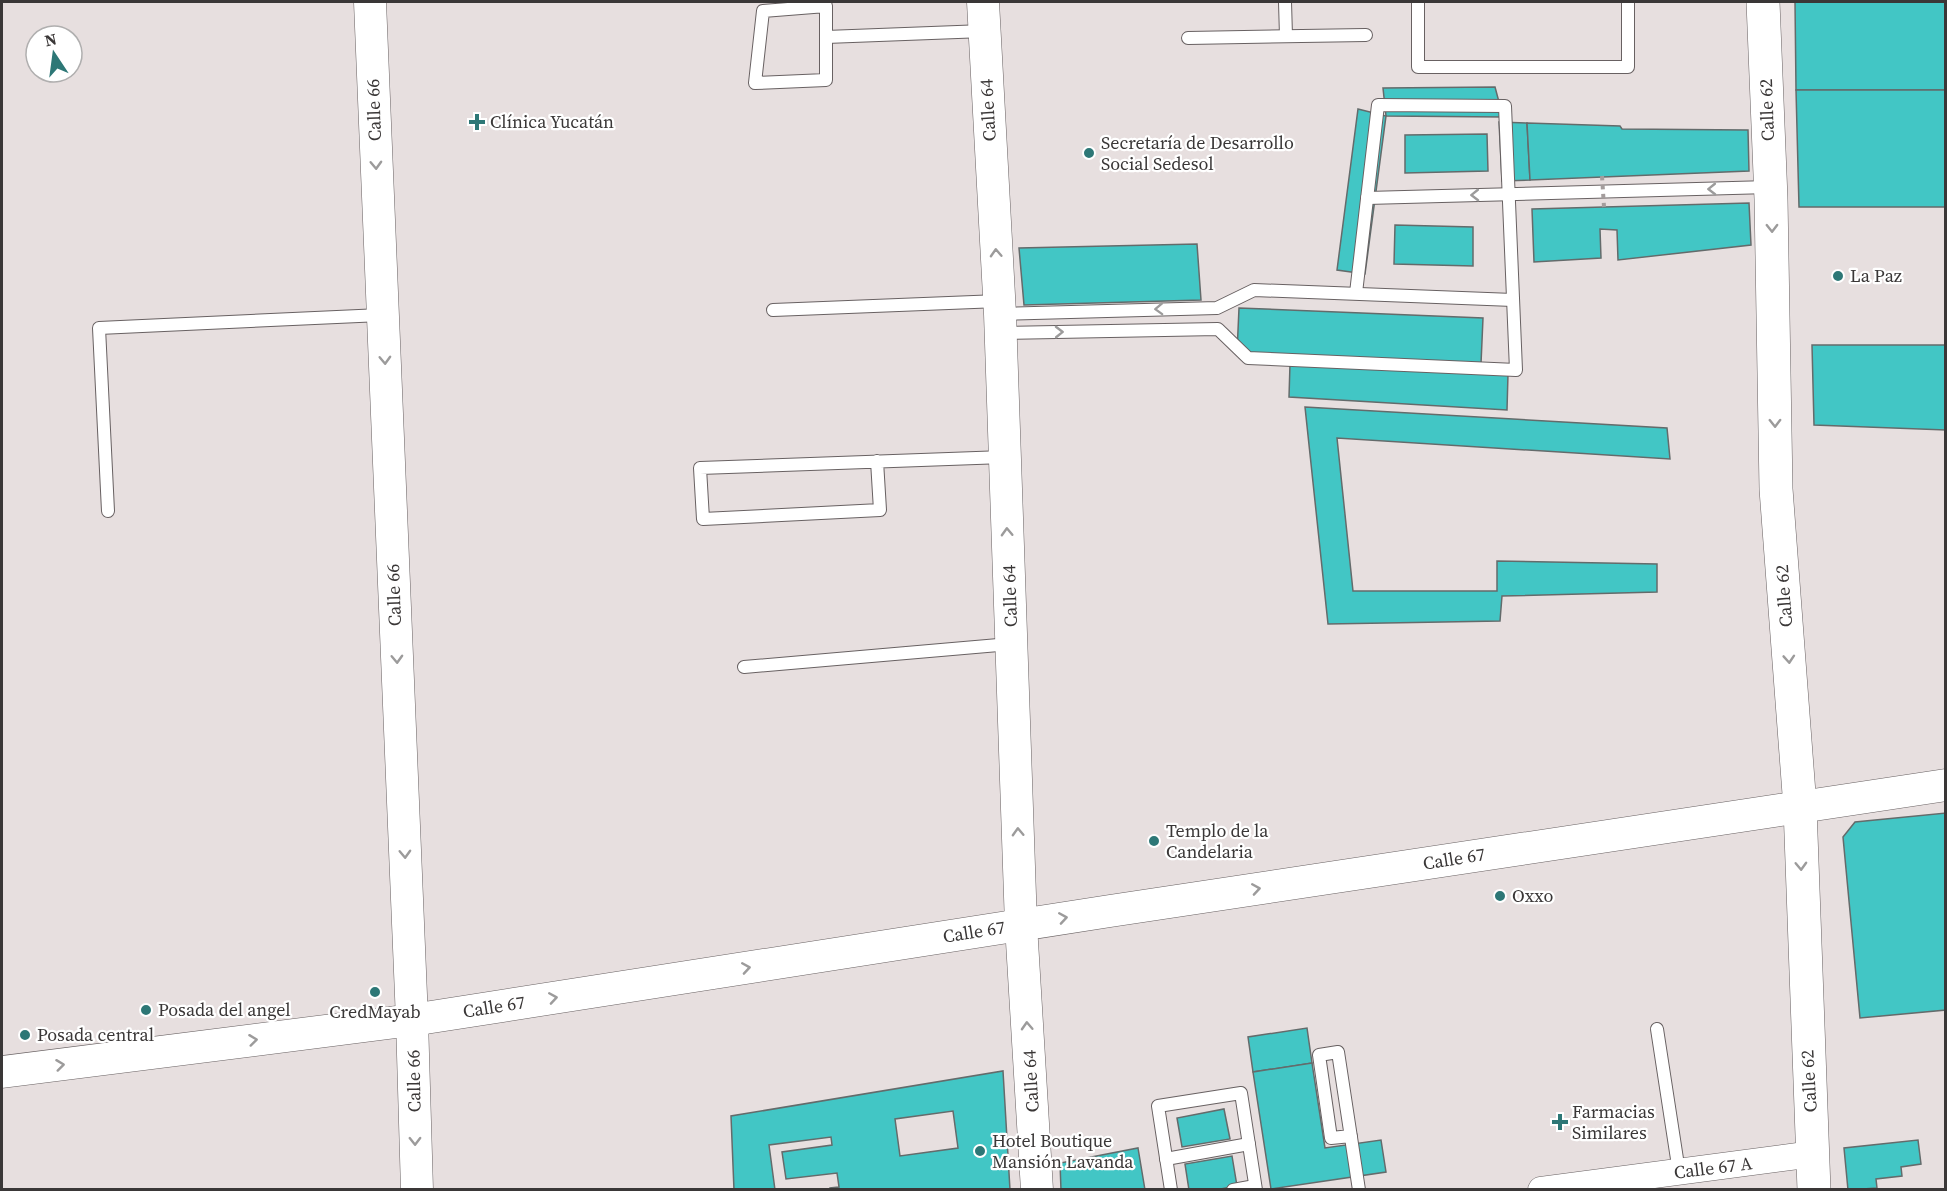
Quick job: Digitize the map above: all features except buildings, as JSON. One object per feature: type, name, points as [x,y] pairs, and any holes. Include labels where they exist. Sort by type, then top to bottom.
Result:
[{"type":"main road","name":"Calle 62","points":[[1763,2],[1770,187],[1776,489],[1800,807],[1814,1190]]},
{"type":"street","name":"Calle 66","points":[[370,2],[417,1190]]},
{"type":"street","name":"Calle 64","points":[[983,16],[1005,457],[1021,925],[1037,1190]]},
{"type":"street","name":"Calle 67","points":[[2,1072],[412,1020],[1946,785]]},
{"type":"street","name":"Calle 67 A","points":[[1541,1190],[1633,1183],[1813,1154]]},
{"type":"lane","points":[[1285,2],[1286,36]]},
{"type":"lane","points":[[1418,2],[1418,67],[1628,68],[1628,2]]},
{"type":"lane","points":[[826,6],[826,37],[826,80],[755,83],[764,11],[826,6]]},
{"type":"lane","points":[[826,37],[983,16]]},
{"type":"lane","points":[[1188,38],[1366,35]]},
{"type":"lane","points":[[773,310],[999,316],[1218,328],[1248,358],[1516,370],[1505,106],[1378,105],[1356,293]]},
{"type":"lane","points":[[1367,198],[1770,187]]},
{"type":"lane","points":[[999,316],[1217,308],[1254,290],[1513,300]]},
{"type":"lane","points":[[108,511],[99,328],[383,315]]},
{"type":"lane","points":[[877,462],[880,510],[703,519],[700,468],[1005,457]]},
{"type":"lane","points":[[744,667],[1011,643]]},
{"type":"lane","points":[[1633,1183],[1657,1029]]},
{"type":"lane","points":[[1351,1136],[1331,1138],[1319,1055],[1338,1052],[1351,1136],[1359,1190]]},
{"type":"lane","points":[[1170,1190],[1158,1106],[1241,1093],[1256,1188],[1233,1190]]},
{"type":"lane","points":[[1166,1159],[1249,1144]]},
{"type":"path","points":[[1602,176],[1604,207]]},
{"type":"place","name":"Clínica Yucatán","points":[[477,122]]},
{"type":"place","name":"Secretaría de Desarrollo Social Sedesol","points":[[1089,153]]},
{"type":"place","name":"La Paz","points":[[1838,276]]},
{"type":"place","name":"Templo de la Candelaria","points":[[1154,841]]},
{"type":"place","name":"Oxxo","points":[[1500,896]]},
{"type":"place","name":"CredMayab","points":[[375,992]]},
{"type":"place","name":"Posada del angel","points":[[146,1010]]},
{"type":"place","name":"Posada central","points":[[25,1035]]},
{"type":"place","name":"Farmacias Similares","points":[[1560,1122]]},
{"type":"place","name":"Hotel Boutique Mansión Lavanda","points":[[980,1151]]}]
